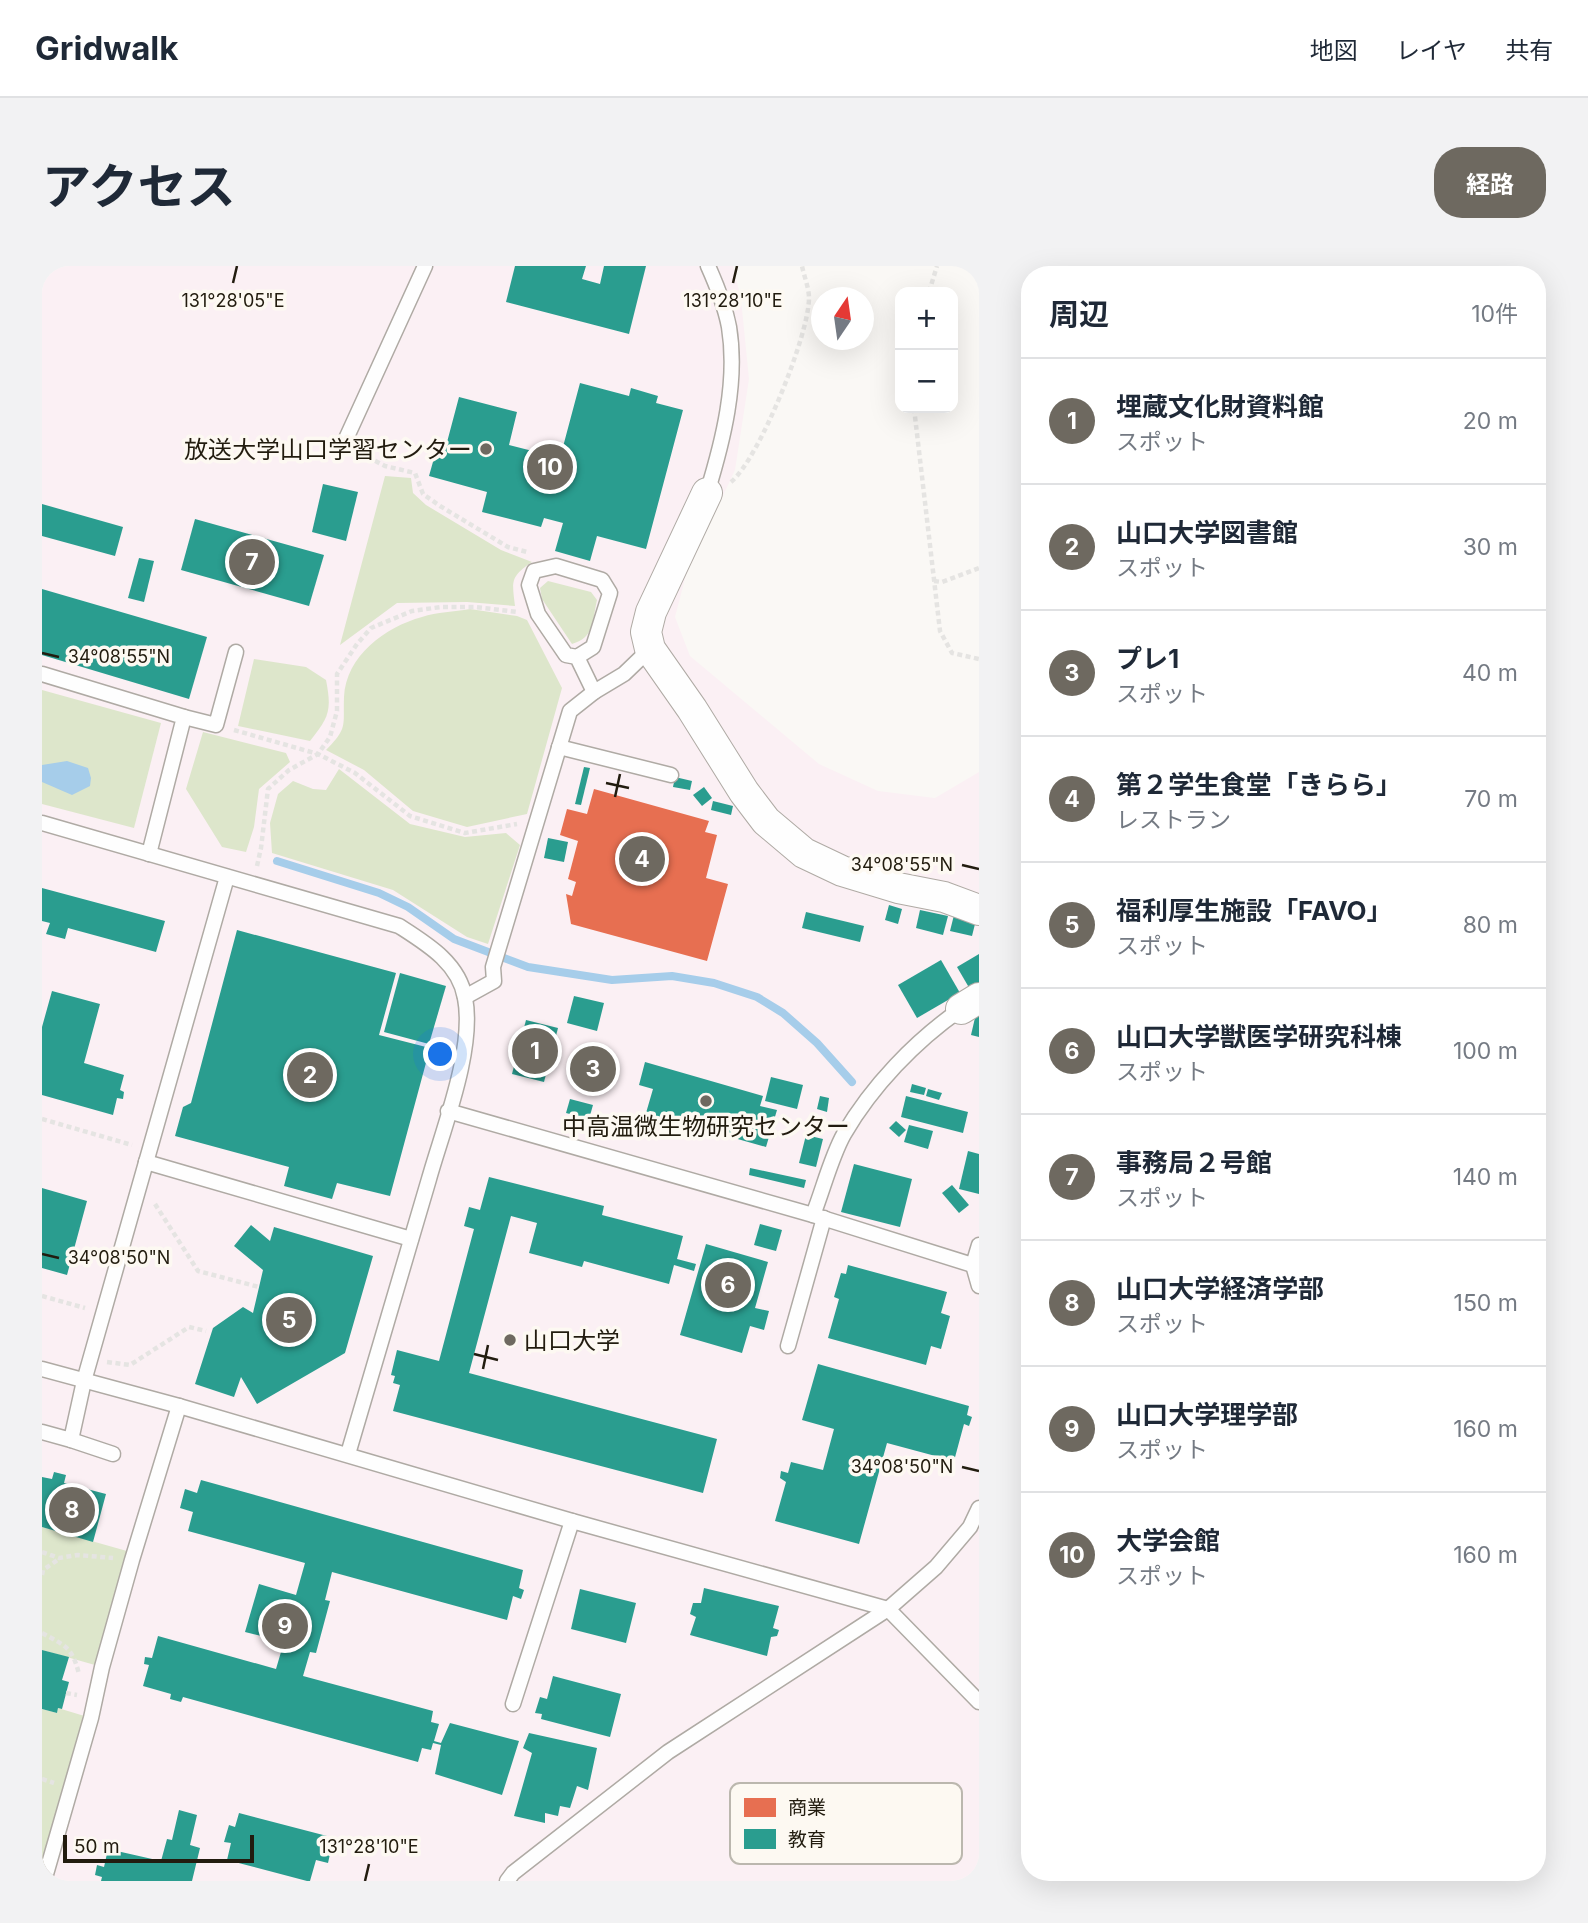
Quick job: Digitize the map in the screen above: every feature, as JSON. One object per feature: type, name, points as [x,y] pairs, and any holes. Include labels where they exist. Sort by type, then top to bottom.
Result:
[{"type":"street","points":[[706,493],[651,612],[646,632],[650,649],[766,821],[804,853],[842,872],[898,888],[944,897],[979,910]]},
{"type":"lane","points":[[345,440],[425,266]]},
{"type":"lane","points":[[706,493],[720,449],[731,367],[729,328],[720,294],[708,266]]},
{"type":"lane","points":[[556,566],[602,580],[610,593],[593,647],[577,657],[566,655],[538,614],[529,585],[534,571],[556,566]]},
{"type":"lane","points":[[465,997],[494,981],[493,967],[570,711],[594,692],[624,674],[650,649]]},
{"type":"lane","points":[[42,674],[216,725],[236,652]]},
{"type":"lane","points":[[577,657],[594,692]]},
{"type":"lane","points":[[149,854],[184,717]]},
{"type":"lane","points":[[559,747],[671,775]]},
{"type":"lane","points":[[42,823],[399,926],[428,944],[450,963],[465,997],[466,1039],[449,1111],[348,1454]]},
{"type":"lane","points":[[71,1440],[90,1359],[227,877]]},
{"type":"lane","points":[[788,1346],[818,1216],[844,1135],[886,1076],[931,1030],[970,1004]]},
{"type":"lane","points":[[449,1111],[818,1216],[976,1266]]},
{"type":"lane","points":[[147,1156],[411,1239]]},
{"type":"lane","points":[[979,1245],[976,1266],[979,1286]]},
{"type":"lane","points":[[42,1369],[888,1609],[979,1702]]},
{"type":"lane","points":[[44,1881],[132,1560],[179,1406]]},
{"type":"lane","points":[[42,1432],[113,1454]]},
{"type":"lane","points":[[507,1881],[513,1873],[668,1752],[888,1609],[936,1567],[970,1527],[979,1508]]},
{"type":"lane","points":[[513,1704],[572,1521]]},
{"type":"path","points":[[706,493],[716,494],[737,477],[752,455],[788,379],[809,299],[802,266]]},
{"type":"path","points":[[930,287],[936,266]]},
{"type":"path","points":[[915,413],[940,631],[951,653],[979,659]]},
{"type":"path","points":[[345,440],[367,458],[385,466],[415,473],[423,494],[508,547],[533,554],[556,566]]},
{"type":"path","points":[[933,581],[942,582],[979,568]]},
{"type":"path","points":[[252,884],[261,848],[268,789],[289,770],[318,754],[330,737],[337,711],[337,674],[371,628],[412,611],[440,607],[475,607],[538,614]]},
{"type":"path","points":[[216,725],[318,754],[355,773],[410,816],[465,833],[537,821]]},
{"type":"path","points":[[42,1119],[147,1156]]},
{"type":"path","points":[[137,1192],[155,1204],[198,1270],[259,1287]]},
{"type":"path","points":[[42,1296],[103,1313]]},
{"type":"path","points":[[90,1359],[130,1365],[189,1327],[206,1331]]},
{"type":"path","points":[[42,1552],[59,1558]]},
{"type":"path","points":[[42,1574],[43,1570],[59,1558],[78,1555],[132,1560]]},
{"type":"path","points":[[42,1633],[67,1646],[74,1655],[81,1681]]},
{"type":"shaded area","name":"山口大学","points":[[42,266],[733,266],[741,299],[749,379],[735,470],[686,575],[675,617],[690,656],[819,764],[878,791],[935,798],[979,772],[979,1881],[42,1881]]},
{"type":"green space","points":[[385,476],[411,478],[413,493],[426,505],[501,550],[532,562],[514,580],[515,606],[467,602],[397,603],[340,645]]},
{"type":"green space","points":[[548,581],[591,592],[597,600],[589,633],[579,641],[572,644],[542,599],[540,588]]},
{"type":"green space","points":[[470,609],[527,620],[562,688],[527,814],[467,827],[413,811],[364,770],[326,750],[338,737],[343,726],[346,682],[360,656],[370,645],[394,628],[408,622],[434,614]]},
{"type":"green space","points":[[254,659],[306,667],[326,680],[329,707],[325,719],[310,741],[238,726]]},
{"type":"green space","points":[[42,690],[161,723],[134,828],[42,804]]},
{"type":"green space","points":[[203,732],[286,753],[290,762],[259,789],[254,827],[246,852],[222,847],[186,789]]},
{"type":"green space","points":[[339,769],[410,824],[465,837],[506,833],[520,845],[488,944],[467,937],[393,890],[272,853],[270,823],[278,794],[293,781],[313,789],[326,790]]},
{"type":"green space","points":[[42,1527],[134,1553],[102,1667],[42,1650]]},
{"type":"green space","points":[[58,1708],[91,1718],[42,1881],[42,1709],[57,1713]]},
{"type":"water","points":[[67,761],[88,768],[91,778],[90,786],[72,795],[42,782],[42,765]]},
{"type":"building: 商業","points":[[594,789],[709,821],[705,832],[717,835],[706,878],[728,884],[707,961],[571,924],[566,894],[572,896],[576,882],[568,879],[578,841],[560,835],[567,809],[587,814]]},
{"type":"building: 教育","points":[[515,266],[586,266],[582,279],[600,284],[604,266],[646,266],[629,334],[506,302]]},
{"type":"building: 教育","points":[[580,383],[629,396],[631,388],[658,396],[656,403],[683,410],[646,549],[597,536],[590,561],[555,551],[563,523],[544,518],[541,527],[482,512],[487,492],[429,476],[438,444],[446,446],[459,397],[517,412],[509,445],[560,458]]},
{"type":"building: 教育","points":[[323,484],[358,492],[346,541],[312,532]]},
{"type":"building: 教育","points":[[42,504],[123,527],[115,556],[42,536]]},
{"type":"building: 教育","points":[[195,519],[324,555],[309,606],[181,570]]},
{"type":"building: 教育","points":[[139,558],[154,561],[144,602],[128,598]]},
{"type":"building: 教育","points":[[42,589],[207,637],[189,699],[42,655]]},
{"type":"building: 教育","points":[[584,767],[590,768],[581,805],[575,804]]},
{"type":"building: 教育","points":[[675,777],[692,781],[690,790],[673,787]]},
{"type":"building: 教育","points":[[704,787],[712,798],[702,806],[693,795]]},
{"type":"building: 教育","points":[[713,801],[733,806],[731,815],[711,810]]},
{"type":"building: 教育","points":[[548,838],[568,842],[564,862],[544,858]]},
{"type":"building: 教育","points":[[42,888],[165,921],[156,952],[68,928],[65,939],[46,934],[50,923],[42,921]]},
{"type":"building: 教育","points":[[889,905],[902,909],[898,924],[885,920]]},
{"type":"building: 教育","points":[[920,910],[948,916],[943,935],[916,928]]},
{"type":"building: 教育","points":[[806,912],[864,926],[860,942],[802,928]]},
{"type":"building: 教育","points":[[954,915],[976,920],[972,936],[950,931]]},
{"type":"building: 教育","points":[[237,930],[396,973],[379,1035],[430,1048],[390,1196],[337,1183],[332,1199],[284,1186],[289,1167],[175,1136],[183,1107],[191,1103]]},
{"type":"building: 教育","points":[[979,954],[979,987],[971,991],[957,967]]},
{"type":"building: 教育","points":[[941,960],[960,993],[917,1018],[898,985]]},
{"type":"building: 教育","points":[[400,973],[446,986],[429,1044],[384,1032]]},
{"type":"building: 教育","points":[[52,991],[100,1004],[84,1063],[124,1075],[120,1090],[124,1092],[123,1099],[117,1098],[113,1115],[42,1095],[42,1027]]},
{"type":"building: 教育","points":[[574,996],[604,1003],[597,1031],[567,1023]]},
{"type":"building: 教育","points":[[979,1006],[979,1037],[971,1035]]},
{"type":"building: 教育","points":[[526,1020],[558,1028],[544,1082],[512,1074]]},
{"type":"building: 教育","points":[[579,1048],[615,1057],[609,1084],[597,1081],[595,1088],[571,1082]]},
{"type":"building: 教育","name":"中高温微生物研究センター","points":[[645,1062],[763,1096],[760,1106],[777,1110],[766,1147],[646,1113],[653,1089],[639,1085]]},
{"type":"building: 教育","points":[[771,1077],[803,1085],[797,1109],[765,1101]]},
{"type":"building: 教育","points":[[912,1084],[926,1088],[924,1095],[910,1092]]},
{"type":"building: 教育","points":[[928,1089],[942,1093],[939,1100],[926,1096]]},
{"type":"building: 教育","points":[[820,1096],[829,1098],[827,1112],[817,1109]]},
{"type":"building: 教育","points":[[906,1096],[968,1112],[963,1133],[901,1117]]},
{"type":"building: 教育","points":[[570,1099],[593,1105],[589,1119],[566,1113]]},
{"type":"building: 教育","points":[[896,1121],[906,1130],[899,1137],[889,1128]]},
{"type":"building: 教育","points":[[909,1125],[933,1131],[928,1149],[904,1142]]},
{"type":"building: 教育","points":[[806,1135],[823,1139],[816,1167],[799,1163]]},
{"type":"building: 教育","points":[[968,1151],[979,1154],[979,1194],[959,1189]]},
{"type":"building: 教育","points":[[854,1164],[912,1179],[900,1227],[841,1212]]},
{"type":"building: 教育","points":[[750,1168],[806,1180],[804,1188],[749,1175]]},
{"type":"building: 教育","points":[[489,1177],[604,1206],[602,1215],[683,1236],[677,1259],[696,1264],[694,1271],[674,1265],[669,1284],[584,1261],[582,1267],[529,1253],[537,1223],[511,1216],[469,1373],[717,1439],[703,1493],[393,1411],[400,1385],[393,1383],[395,1376],[391,1375],[397,1350],[439,1361],[474,1229],[464,1226],[469,1207],[480,1210]]},
{"type":"building: 教育","points":[[952,1185],[969,1205],[959,1213],[942,1193]]},
{"type":"building: 教育","points":[[42,1188],[87,1201],[67,1275],[42,1268]]},
{"type":"building: 教育","points":[[760,1224],[782,1230],[776,1251],[754,1245]]},
{"type":"building: 教育","points":[[251,1225],[270,1241],[274,1227],[373,1256],[345,1353],[257,1404],[241,1377],[234,1397],[195,1384],[213,1328],[243,1307],[253,1313],[263,1270],[234,1246]]},
{"type":"building: 教育","points":[[706,1244],[768,1262],[755,1308],[769,1311],[764,1330],[750,1326],[742,1353],[680,1335]]},
{"type":"building: 教育","points":[[848,1265],[947,1292],[941,1313],[950,1316],[941,1349],[931,1346],[926,1365],[828,1338],[839,1299],[834,1297],[841,1273],[846,1274]]},
{"type":"building: 教育","points":[[818,1364],[969,1406],[967,1415],[972,1417],[969,1426],[964,1424],[954,1461],[887,1443],[859,1544],[775,1521],[786,1482],[780,1478],[781,1471],[788,1473],[791,1462],[823,1470],[834,1429],[802,1420]]},
{"type":"building: 教育","points":[[54,1472],[66,1475],[64,1483],[106,1494],[93,1542],[42,1527],[42,1477],[52,1479]]},
{"type":"building: 教育","points":[[201,1480],[523,1570],[519,1588],[524,1590],[521,1599],[513,1596],[507,1620],[332,1572],[325,1600],[330,1601],[316,1653],[310,1652],[303,1676],[433,1711],[431,1722],[439,1724],[434,1741],[441,1743],[450,1723],[519,1741],[502,1795],[435,1774],[441,1745],[433,1743],[431,1750],[422,1748],[418,1762],[183,1697],[181,1702],[170,1699],[171,1694],[143,1686],[149,1665],[144,1664],[145,1657],[152,1658],[158,1636],[276,1669],[281,1652],[275,1650],[278,1640],[245,1632],[259,1584],[296,1595],[305,1563],[188,1531],[193,1512],[180,1508],[185,1489],[197,1493]]},
{"type":"building: 教育","points":[[704,1588],[779,1606],[773,1628],[779,1630],[777,1636],[771,1637],[767,1656],[690,1635],[696,1617],[690,1614],[693,1603],[701,1603]]},
{"type":"building: 教育","points":[[580,1589],[636,1603],[626,1643],[571,1629]]},
{"type":"building: 教育","points":[[42,1650],[69,1657],[62,1680],[69,1682],[62,1709],[58,1708],[57,1713],[42,1709]]},
{"type":"building: 教育","points":[[553,1676],[621,1694],[610,1737],[541,1719],[542,1714],[535,1713],[540,1697],[547,1699]]},
{"type":"building: 教育","points":[[529,1733],[597,1748],[588,1790],[577,1786],[570,1808],[560,1806],[558,1816],[545,1813],[545,1823],[514,1816],[532,1753],[523,1748]]},
{"type":"building: 教育","points":[[179,1810],[197,1815],[190,1845],[200,1848],[192,1881],[101,1881],[102,1877],[95,1875],[97,1865],[104,1867],[108,1849],[161,1861],[167,1839],[172,1840]]},
{"type":"building: 教育","points":[[239,1813],[327,1836],[326,1843],[332,1845],[328,1863],[316,1860],[310,1881],[307,1881],[227,1860],[231,1843],[224,1842],[229,1825],[235,1827]]},
{"type":"waterway","points":[[277,861],[379,893],[408,907],[454,939],[528,967],[612,980],[672,976],[714,983],[757,997],[783,1013],[817,1043],[852,1082]]},
{"type":"place","name":"放送大学山口学習センター","points":[[486,449]]},
{"type":"place","name":"大学会館","points":[[550,467]]},
{"type":"place","name":"事務局２号館","points":[[252,562]]},
{"type":"place","name":"第２学生食堂「きらら」","points":[[642,859]]},
{"type":"place","name":"埋蔵文化財資料館","points":[[535,1051]]},
{"type":"place","name":"プレ1","points":[[593,1069]]},
{"type":"place","name":"山口大学図書館","points":[[310,1075]]},
{"type":"place","name":"中高温微生物研究センター","points":[[706,1101]]},
{"type":"place","name":"山口大学獣医学研究科棟","points":[[728,1285]]},
{"type":"place","name":"福利厚生施設「FAVO」","points":[[289,1320]]},
{"type":"place","name":"山口大学","points":[[510,1340]]},
{"type":"place","name":"山口大学経済学部","points":[[72,1510]]},
{"type":"place","name":"山口大学理学部","points":[[285,1626]]}]
